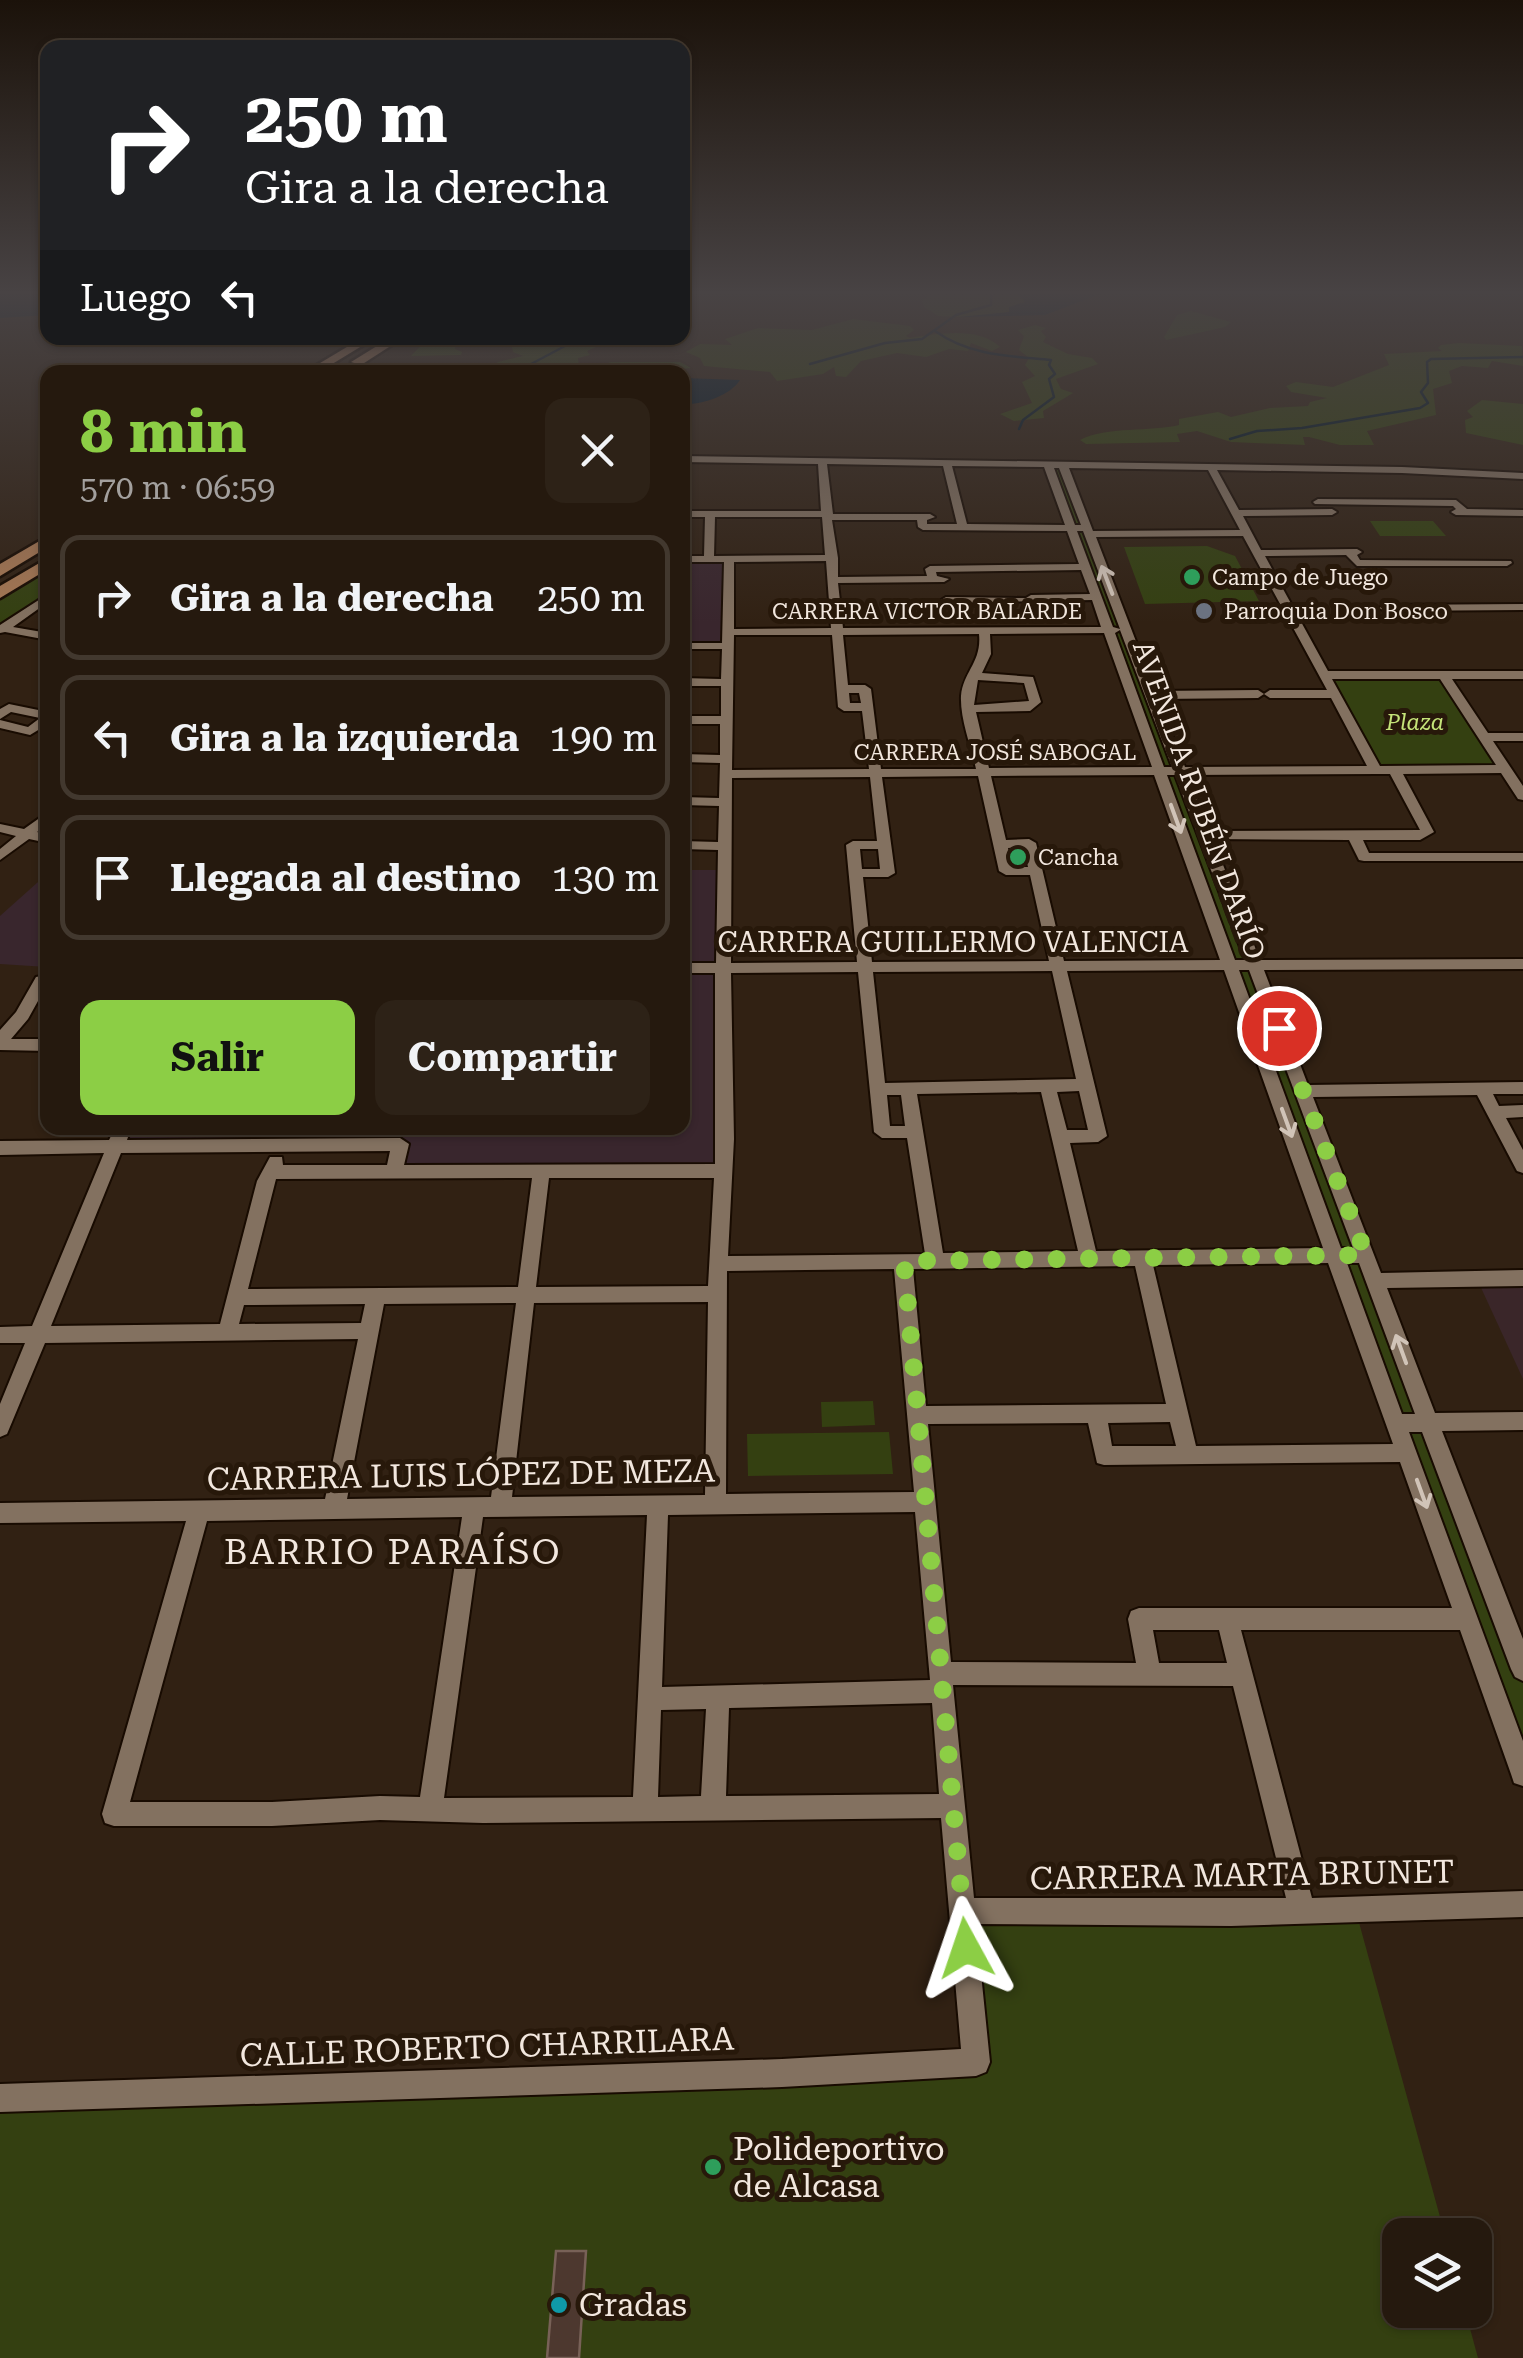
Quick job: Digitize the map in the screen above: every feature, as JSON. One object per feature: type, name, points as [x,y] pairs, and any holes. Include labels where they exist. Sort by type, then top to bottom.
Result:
[{"type":"main road","points":[[0,571],[40,545]]},
{"type":"main road","points":[[0,593],[40,567]]},
{"type":"street","points":[[690,459],[1523,476]]},
{"type":"street","points":[[822,461],[836,580],[842,689],[865,688],[888,873],[856,873]]},
{"type":"street","points":[[947,463],[962,522]]},
{"type":"street","name":"AVENIDA RUBÉN DARÍO","points":[[1048,464],[1523,1774]]},
{"type":"street","name":"AVENIDA RUBÉN DARÍO","points":[[1064,464],[1523,1669]]},
{"type":"street","points":[[1211,467],[1376,770]]},
{"type":"street","points":[[1235,512],[1357,512],[1350,502],[1420,503],[1428,512],[1523,513]]},
{"type":"street","points":[[690,504],[740,504],[740,514]]},
{"type":"street","points":[[690,514],[921,517],[923,527],[962,522],[1088,531],[1246,533]]},
{"type":"street","points":[[709,559],[710,514]]},
{"type":"street","points":[[1257,553],[1349,552],[1357,563],[1507,563],[1505,553]]},
{"type":"street","points":[[690,559],[833,558]]},
{"type":"street","points":[[715,1504],[718,1264],[724,1171],[729,559]]},
{"type":"street","points":[[836,580],[974,579],[972,568],[1085,567]]},
{"type":"street","points":[[946,600],[979,594],[1027,599],[1096,598]]},
{"type":"street","points":[[1,628],[40,601]]},
{"type":"street","points":[[1504,607],[1512,618],[1523,618]]},
{"type":"street","points":[[1426,608],[1523,607]]},
{"type":"street","points":[[1,628],[40,635]]},
{"type":"street","points":[[984,630],[988,655],[968,687],[970,709],[1006,871],[1036,871]]},
{"type":"street","name":"CARRERA VICTOR BALARDE","points":[[690,645],[836,631],[1126,630]]},
{"type":"street","points":[[1324,675],[1523,675]]},
{"type":"street","points":[[1444,675],[1523,796]]},
{"type":"street","points":[[970,709],[1030,707],[1035,702],[1029,680],[975,676]]},
{"type":"street","points":[[690,682],[727,683]]},
{"type":"street","points":[[1151,695],[1335,694]]},
{"type":"street","points":[[0,715],[9,708],[40,715]]},
{"type":"street","points":[[690,720],[727,720]]},
{"type":"street","points":[[0,724],[30,731],[40,723]]},
{"type":"street","points":[[1485,738],[1523,738]]},
{"type":"street","name":"CARRERA JOSÉ SABOGAL","points":[[690,759],[726,766],[876,772],[1505,769]]},
{"type":"street","points":[[1205,835],[1420,836],[1427,828],[1394,770]]},
{"type":"street","points":[[690,801],[726,802]]},
{"type":"street","points":[[0,856],[40,823]]},
{"type":"street","points":[[0,828],[40,837]]},
{"type":"street","points":[[1354,836],[1364,857],[1523,857]]},
{"type":"street","points":[[1420,836],[1432,857]]},
{"type":"street","points":[[1000,844],[1029,843],[1098,1136],[1060,1137]]},
{"type":"street","points":[[690,845],[725,846]]},
{"type":"street","points":[[884,845],[853,845],[882,1132],[915,1132]]},
{"type":"street","name":"CARRERA GUILLERMO VALENCIA","points":[[690,968],[1523,964]]},
{"type":"street","points":[[40,981],[6,1021],[0,1042],[40,1044]]},
{"type":"street","points":[[1048,1086],[1090,1258]]},
{"type":"street","points":[[878,1089],[1085,1086]]},
{"type":"street","points":[[1304,1091],[1523,1088]]},
{"type":"street","points":[[908,1089],[935,1260]]},
{"type":"street","points":[[1482,1089],[1523,1166]]},
{"type":"street","points":[[1494,1112],[1523,1111]]},
{"type":"street","points":[[0,1428],[120,1137]]},
{"type":"street","points":[[0,1148],[120,1137],[281,1146],[400,1144],[394,1172]]},
{"type":"street","points":[[228,1333],[236,1288],[266,1181],[274,1172],[281,1146]]},
{"type":"street","points":[[274,1172],[724,1171]]},
{"type":"street","points":[[500,1506],[541,1172]]},
{"type":"street","points":[[718,1264],[1366,1255]]},
{"type":"street","points":[[1142,1258],[1188,1455]]},
{"type":"street","points":[[904,1261],[962,1910]]},
{"type":"street","points":[[1375,1280],[1523,1278]]},
{"type":"street","points":[[237,1297],[718,1294]]},
{"type":"street","points":[[334,1508],[376,1296]]},
{"type":"street","points":[[0,1335],[371,1331]]},
{"type":"street","points":[[916,1416],[1177,1413]]},
{"type":"street","points":[[1096,1414],[1104,1456],[1407,1453]]},
{"type":"street","points":[[1396,1423],[1523,1421]]},
{"type":"street","name":"CARRERA LUIS LÓPEZ DE MEZA","points":[[0,1513],[923,1502]]},
{"type":"street","points":[[645,1808],[658,1505]]},
{"type":"street","points":[[430,1810],[474,1506]]},
{"type":"street","points":[[199,1510],[114,1814],[952,1806]]},
{"type":"street","points":[[1150,1673],[1139,1619],[1467,1618]]},
{"type":"street","points":[[1228,1619],[1302,1910]]},
{"type":"street","points":[[650,1698],[1150,1673],[1240,1675]]},
{"type":"street","points":[[713,1808],[718,1697]]},
{"type":"street","name":"CARRERA MARTA BRUNET","points":[[962,1910],[1302,1910],[1523,1904]]},
{"type":"street","name":"CALLE ROBERTO CHARRILARA","points":[[0,2098],[782,2073],[976,2062],[962,1910]]},
{"type":"shaded area","points":[[690,559],[729,559],[727,646],[690,646]]},
{"type":"shaded area","points":[[690,870],[724,870],[720,1171],[394,1172],[400,1145],[116,1146],[120,1135],[690,1135]]},
{"type":"shaded area","points":[[40,880],[40,967],[0,964],[0,916]]},
{"type":"shaded area","points":[[1523,1278],[1523,1379],[1477,1279]]},
{"type":"green space","points":[[1058,402],[1043,411],[1044,418],[1014,421],[1000,414],[1032,403]]},
{"type":"green space","points":[[1310,402],[1435,402],[1436,415],[1367,431],[1374,445],[1340,445],[1309,437],[1303,437],[1305,445],[1231,442],[1197,431],[1177,434],[1180,442],[1086,444],[1080,440],[1103,433],[1179,425],[1179,419],[1218,412],[1231,417],[1270,408],[1308,406]]},
{"type":"green space","points":[[1479,402],[1523,404],[1523,445],[1466,433],[1465,420],[1473,417],[1467,411]]},
{"type":"green space","points":[[1048,464],[1063,465],[1523,1669],[1523,1774]]},
{"type":"green space","points":[[1370,521],[1433,521],[1446,536],[1380,536]]},
{"type":"green space","name":"Campo de Juego","points":[[1207,546],[1235,556],[1259,601],[1145,604],[1124,547]]},
{"type":"green space","points":[[40,567],[40,602],[0,630],[0,593]]},
{"type":"green space","name":"Plaza","points":[[1325,675],[1444,675],[1505,769],[1376,770]]},
{"type":"green space","points":[[873,1401],[875,1425],[822,1427],[821,1402]]},
{"type":"green space","points":[[889,1432],[893,1474],[748,1476],[747,1434]]},
{"type":"green space","name":"Polideportivo de Alcasa","points":[[1355,1908],[1440,2218],[1382,2218],[1382,2328],[1470,2328],[1478,2358],[0,2358],[0,2099],[976,2062],[962,1911]]},
{"type":"building","points":[[556,2251],[586,2251],[579,2358],[547,2358]]},
{"type":"waterway","points":[[1019,429],[1023,420],[1047,402]]},
{"type":"waterway","points":[[1230,439],[1257,431],[1302,428],[1420,408],[1427,402]]},
{"type":"place","name":"Campo de Juego","points":[[1192,577]]},
{"type":"place","name":"Parroquia Don Bosco","points":[[1204,611]]},
{"type":"place","name":"Cancha","points":[[1018,857]]},
{"type":"place","name":"Polideportivo de Alcasa","points":[[713,2167]]},
{"type":"place","name":"Gradas","points":[[559,2305]]},
{"type":"district","name":"BARRIO PARAÍSO","points":[[393,1552]]},
{"type":"route","points":[[966,1948],[904,1261],[1366,1255],[1279,1028]]}]
